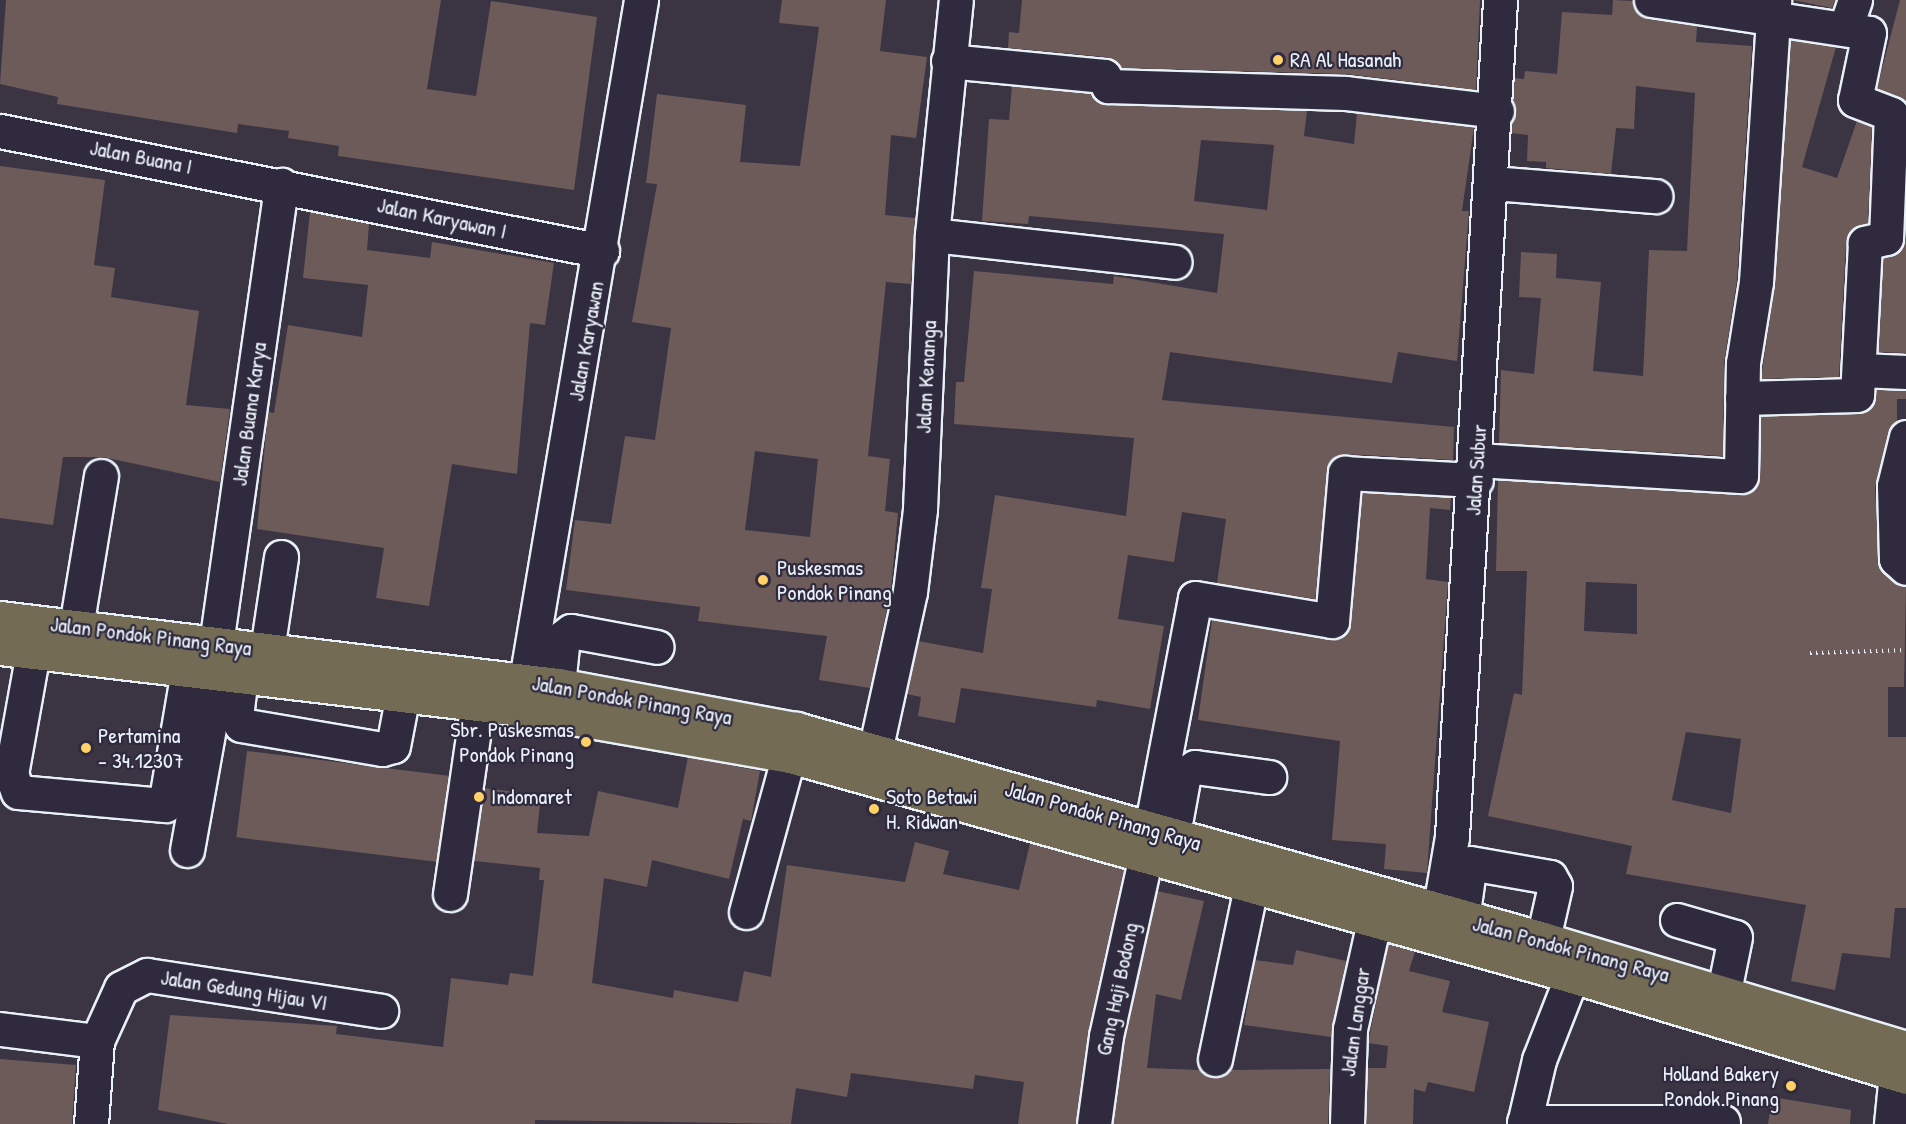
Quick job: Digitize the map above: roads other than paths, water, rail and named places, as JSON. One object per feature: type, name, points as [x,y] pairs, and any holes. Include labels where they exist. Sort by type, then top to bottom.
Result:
[{"type":"main road","name":"Jalan Pondok Pinang Raya","points":[[0,618],[76,627],[216,666],[267,650],[793,743]]},
{"type":"main road","name":"Jalan Pondok Pinang Raya","points":[[0,648],[216,666],[478,703],[524,695],[558,685],[793,743],[1157,840],[1446,924],[1572,976],[1903,1066]]},
{"type":"main road","name":"Jalan Pondok Pinang Raya","points":[[1157,840],[1251,886],[1374,921],[1446,924],[1543,939],[1724,991],[1903,1066]]},
{"type":"street","name":"Jalan Kenanga","points":[[871,764],[910,592],[920,509],[932,235],[956,0]]},
{"type":"street","name":"Jalan Subur","points":[[1446,924],[1497,111],[1500,0]]},
{"type":"street","points":[[1651,0],[1774,9],[1857,21],[1855,100],[1892,117],[1886,238],[1865,243],[1860,370],[1852,399],[1742,398]]},
{"type":"street","name":"Jalan Karyawan","points":[[524,695],[602,251],[634,1]]},
{"type":"street","points":[[1157,840],[1195,598],[1332,621],[1345,473],[1476,470],[1740,477],[1742,398],[1756,282],[1774,9]]},
{"type":"street","points":[[948,61],[1104,75],[1108,86],[1311,91],[1497,111]]},
{"type":"street","name":"Jalan Buana I","points":[[0,131],[282,185]]},
{"type":"street","points":[[1492,183],[1655,196]]},
{"type":"street","name":"Jalan Karyawan I","points":[[282,185],[602,251]]},
{"type":"street","name":"Jalan Buana Karya","points":[[216,666],[282,185]]},
{"type":"street","points":[[932,235],[1175,262]]},
{"type":"street","points":[[1860,370],[1906,372]]},
{"type":"street","points":[[1906,437],[1894,486],[1896,559],[1906,568]]},
{"type":"street","points":[[76,627],[101,476]]},
{"type":"street","points":[[267,650],[281,557]]},
{"type":"street","points":[[558,685],[563,637],[571,631],[657,647]]},
{"type":"street","points":[[33,652],[12,774],[18,792],[165,805],[216,666]]},
{"type":"street","points":[[216,666],[236,717],[241,724],[382,749],[393,746],[404,694]]},
{"type":"street","points":[[187,850],[216,666]]},
{"type":"street","points":[[450,894],[478,703]]},
{"type":"street","points":[[746,912],[793,743]]},
{"type":"street","points":[[1157,840],[1188,770],[1206,766],[1269,777]]},
{"type":"street","name":"Gang Haji Bodong","points":[[1094,1124],[1106,1036],[1157,840]]},
{"type":"street","points":[[1446,924],[1467,865],[1550,877],[1555,883],[1543,939]]},
{"type":"street","points":[[1215,1059],[1251,886]]},
{"type":"street","points":[[1677,920],[1735,937],[1724,991]]},
{"type":"street","name":"Jalan Langgar","points":[[1347,1124],[1350,1029],[1374,921]]},
{"type":"street","name":"Jalan Gedung Hijau VI","points":[[97,1041],[121,988],[147,975],[381,1011]]},
{"type":"street","points":[[1572,976],[1539,1060],[1524,1123],[1723,1122]]},
{"type":"street","points":[[0,1029],[97,1041],[91,1124]]},
{"type":"street","points":[[1891,1124],[1903,1066]]},
{"type":"place","name":"RA Al Hasanah","points":[[1278,60]]},
{"type":"place","name":"Puskesmas Pondok Pinang","points":[[763,580]]},
{"type":"place","name":"Sbr. Puskesmas Pondok Pinang","points":[[586,742]]},
{"type":"place","name":"Pertamina - 34.12307","points":[[86,748]]},
{"type":"place","name":"Indomaret","points":[[479,797]]},
{"type":"place","name":"Soto Betawi H. Ridwan","points":[[874,809]]},
{"type":"place","name":"Holland Bakery Pondok Pinang","points":[[1791,1086]]}]
